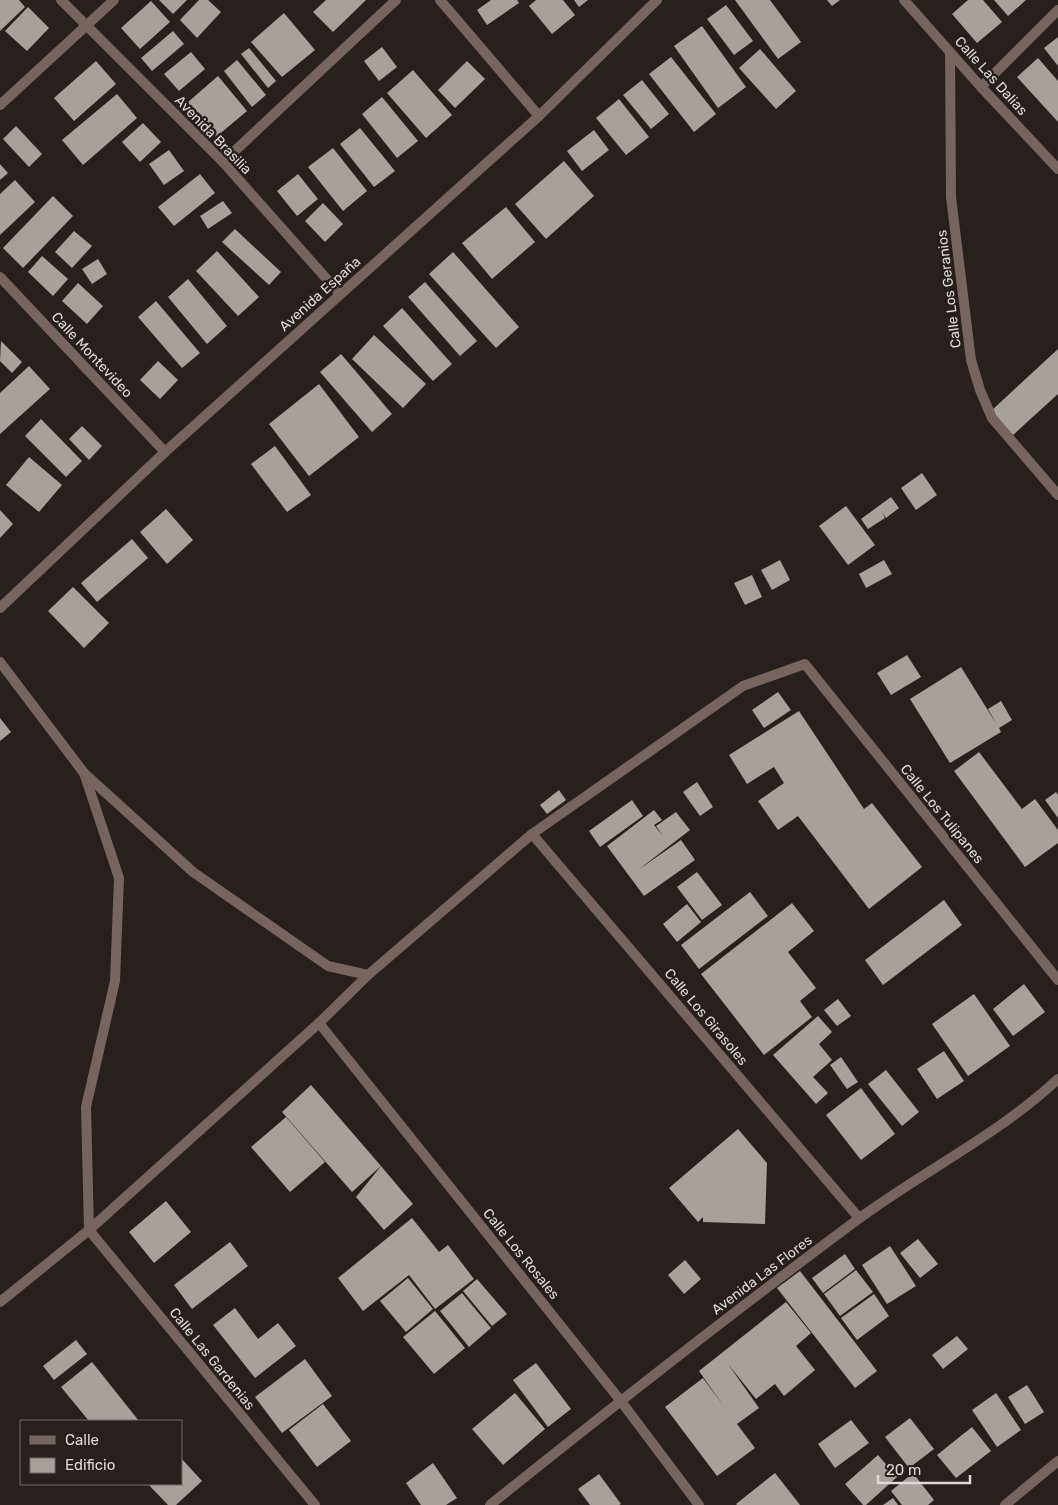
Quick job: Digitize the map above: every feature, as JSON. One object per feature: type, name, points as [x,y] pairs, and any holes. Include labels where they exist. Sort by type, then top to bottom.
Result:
[{"type":"street","name":"Avenida Brasilia","points":[[62,0],[223,162],[340,294]]},
{"type":"street","points":[[0,105],[114,0]]},
{"type":"street","points":[[223,162],[396,0]]},
{"type":"street","points":[[440,0],[538,116]]},
{"type":"street","name":"Avenida España","points":[[0,608],[165,452],[538,116],[657,0]]},
{"type":"street","name":"Calle Las Dalias","points":[[904,0],[981,88],[1058,169]]},
{"type":"street","points":[[981,88],[1058,10]]},
{"type":"street","name":"Calle Los Geranios","points":[[950,52],[951,197],[971,360],[992,418],[1058,495]]},
{"type":"street","name":"Calle Montevideo","points":[[0,277],[165,452]]},
{"type":"street","points":[[0,662],[84,773],[193,872],[328,966],[368,974]]},
{"type":"street","name":"Calle Los Tulipanes","points":[[532,834],[743,686],[805,664],[1058,980]]},
{"type":"street","points":[[84,773],[119,878],[115,981],[86,1107],[89,1230]]},
{"type":"street","points":[[0,1302],[89,1230],[319,1023],[368,974],[532,834]]},
{"type":"street","name":"Calle Los Girasoles","points":[[532,834],[859,1218]]},
{"type":"street","name":"Calle Los Rosales","points":[[319,1023],[620,1400],[699,1505]]},
{"type":"street","name":"Avenida Las Flores","points":[[490,1505],[620,1400],[859,1218],[1032,1103],[1058,1078]]},
{"type":"street","name":"Calle Las Gardenias","points":[[89,1230],[315,1505]]},
{"type":"street","points":[[1005,1505],[1058,1461]]},
{"type":"building","points":[[0,0],[19,0],[25,7],[0,31]]},
{"type":"building","points":[[159,0],[187,0],[173,14]]},
{"type":"building","points":[[199,0],[208,0],[221,12],[197,38],[180,20]]},
{"type":"building","points":[[326,0],[366,0],[333,32],[313,12]]},
{"type":"building","points":[[491,0],[517,0],[519,3],[487,25],[477,10]]},
{"type":"building","points":[[536,0],[563,0],[575,15],[552,34],[529,6]]},
{"type":"building","points":[[574,0],[588,0],[579,7]]},
{"type":"building","points":[[735,0],[770,0],[801,42],[778,59]]},
{"type":"building","points":[[827,0],[840,0],[832,6]]},
{"type":"building","points":[[968,0],[983,0],[1002,22],[977,43],[952,14]]},
{"type":"building","points":[[994,0],[1026,0],[1008,16]]},
{"type":"building","points":[[151,1],[170,22],[140,49],[121,28]]},
{"type":"building","points":[[726,5],[753,41],[734,55],[707,19]]},
{"type":"building","points":[[28,7],[49,28],[27,51],[5,31]]},
{"type":"building","points":[[284,13],[315,50],[282,77],[251,42]]},
{"type":"building","points":[[702,26],[746,87],[718,108],[674,46]]},
{"type":"building","points":[[173,31],[184,44],[152,71],[141,58]]},
{"type":"building","points":[[1058,37],[1058,66],[1044,48]]},
{"type":"building","points":[[382,47],[397,67],[379,81],[364,61]]},
{"type":"building","points":[[249,48],[276,81],[268,88],[241,54]]},
{"type":"building","points":[[760,49],[796,91],[776,109],[739,68]]},
{"type":"building","points":[[191,52],[205,69],[179,91],[164,74]]},
{"type":"building","points":[[671,57],[716,114],[694,132],[649,74]]},
{"type":"building","points":[[1038,58],[1058,81],[1058,122],[1017,77]]},
{"type":"building","points":[[237,60],[266,95],[252,107],[224,71]]},
{"type":"building","points":[[96,61],[116,84],[74,121],[54,98]]},
{"type":"building","points":[[467,61],[485,79],[455,108],[438,90]]},
{"type":"building","points":[[413,70],[452,115],[426,138],[387,93]]},
{"type":"building","points":[[218,76],[247,111],[216,137],[187,103]]},
{"type":"building","points":[[642,80],[669,114],[651,129],[623,95]]},
{"type":"building","points":[[117,94],[137,118],[83,165],[62,140]]},
{"type":"building","points":[[382,97],[418,141],[397,158],[362,114]]},
{"type":"building","points":[[619,99],[649,137],[626,155],[596,118]]},
{"type":"building","points":[[143,123],[161,142],[140,162],[122,142]]},
{"type":"building","points":[[16,126],[42,154],[29,167],[3,139]]},
{"type":"building","points":[[360,128],[395,171],[374,187],[340,144]]},
{"type":"building","points":[[594,130],[609,150],[582,171],[567,151]]},
{"type":"building","points":[[333,148],[367,191],[343,211],[308,167]]},
{"type":"building","points":[[169,150],[184,171],[164,185],[149,164]]},
{"type":"building","points":[[564,161],[594,196],[546,239],[515,204]]},
{"type":"building","points":[[0,164],[8,173],[0,180]]},
{"type":"building","points":[[200,174],[215,193],[174,226],[158,207]]},
{"type":"building","points":[[298,174],[318,199],[297,216],[277,191]]},
{"type":"building","points":[[15,180],[35,202],[0,235],[0,194]]},
{"type":"building","points":[[53,196],[73,216],[23,268],[3,248]]},
{"type":"building","points":[[223,201],[232,213],[208,229],[200,216]]},
{"type":"building","points":[[323,203],[343,224],[325,242],[305,221]]},
{"type":"building","points":[[506,207],[535,242],[492,279],[462,243]]},
{"type":"building","points":[[235,229],[281,272],[269,285],[222,242]]},
{"type":"building","points":[[74,231],[92,246],[72,268],[55,252]]},
{"type":"building","points":[[217,251],[259,297],[238,316],[196,271]]},
{"type":"building","points":[[453,252],[519,327],[496,348],[429,274]]},
{"type":"building","points":[[42,256],[68,279],[53,296],[28,272]]},
{"type":"building","points":[[98,259],[107,274],[92,284],[82,269]]},
{"type":"building","points":[[188,279],[227,326],[207,344],[168,297]]},
{"type":"building","points":[[425,282],[477,341],[460,356],[408,297]]},
{"type":"building","points":[[78,283],[103,306],[87,324],[62,301]]},
{"type":"building","points":[[156,301],[200,353],[182,368],[138,317]]},
{"type":"building","points":[[402,308],[452,364],[433,381],[383,326]]},
{"type":"building","points":[[374,335],[426,384],[403,408],[352,359]]},
{"type":"building","points":[[1,341],[22,362],[12,373],[0,361]]},
{"type":"building","points":[[1058,349],[1058,394],[1013,435],[991,411]]},
{"type":"building","points":[[341,354],[392,414],[372,432],[320,372]]},
{"type":"building","points":[[158,361],[178,380],[160,399],[140,380]]},
{"type":"building","points":[[29,366],[50,389],[0,434],[0,393]]},
{"type":"building","points":[[319,384],[359,437],[309,476],[269,424]]},
{"type":"building","points":[[41,419],[82,461],[66,477],[25,436]]},
{"type":"building","points":[[82,426],[102,446],[89,460],[69,439]]},
{"type":"building","points":[[275,446],[311,495],[287,512],[251,464]]},
{"type":"building","points":[[29,457],[62,485],[39,512],[6,485]]},
{"type":"building","points":[[922,473],[937,495],[916,510],[901,488]]},
{"type":"building","points":[[891,497],[899,508],[886,518],[882,512],[885,518],[868,529],[861,519]]},
{"type":"building","points":[[846,506],[875,545],[848,565],[819,526]]},
{"type":"building","points":[[166,509],[193,540],[167,564],[140,532]]},
{"type":"building","points":[[0,510],[13,524],[0,538]]},
{"type":"building","points":[[132,539],[148,558],[97,602],[81,583]]},
{"type":"building","points":[[780,560],[790,580],[772,590],[761,570]]},
{"type":"building","points":[[884,560],[892,574],[866,588],[859,574]]},
{"type":"building","points":[[752,575],[762,597],[745,605],[734,583]]},
{"type":"building","points":[[73,587],[109,623],[84,648],[48,611]]},
{"type":"building","points":[[907,655],[921,677],[891,695],[877,673]]},
{"type":"building","points":[[961,667],[997,725],[988,709],[1001,701],[1012,720],[999,728],[1001,732],[950,763],[910,699]]},
{"type":"building","points":[[778,692],[791,710],[764,728],[752,710]]},
{"type":"building","points":[[799,711],[864,809],[872,803],[922,867],[869,909],[798,816],[778,830],[758,801],[784,783],[774,767],[747,784],[729,755]]},
{"type":"building","points":[[0,718],[11,732],[0,741]]},
{"type":"building","points":[[979,752],[1022,809],[1035,799],[1058,830],[1058,843],[1025,867],[954,771]]},
{"type":"building","points":[[697,782],[713,807],[700,816],[683,792]]},
{"type":"building","points":[[559,790],[566,800],[547,814],[540,805]]},
{"type":"building","points":[[1056,792],[1058,795],[1058,818],[1045,800]]},
{"type":"building","points":[[632,800],[643,816],[600,847],[589,831]]},
{"type":"building","points":[[654,810],[662,820],[654,825],[663,836],[656,826],[676,812],[690,830],[638,870],[681,840],[695,860],[644,896],[607,846]]},
{"type":"building","points":[[697,872],[722,905],[702,920],[677,887]]},
{"type":"building","points":[[750,892],[768,916],[699,969],[681,945]]},
{"type":"building","points":[[944,900],[962,925],[883,985],[865,960]]},
{"type":"building","points":[[792,903],[814,931],[788,952],[816,988],[800,1001],[812,1017],[764,1055],[701,974]]},
{"type":"building","points":[[687,904],[701,922],[677,942],[663,924]]},
{"type":"building","points":[[1024,984],[1045,1012],[1013,1036],[993,1009]]},
{"type":"building","points":[[974,994],[1010,1046],[968,1076],[932,1024]]},
{"type":"building","points":[[838,999],[851,1016],[837,1026],[824,1010]]},
{"type":"building","points":[[818,1016],[832,1032],[819,1044],[832,1060],[813,1077],[828,1093],[816,1104],[773,1055]]},
{"type":"building","points":[[944,1051],[964,1081],[937,1099],[917,1069]]},
{"type":"building","points":[[841,1057],[858,1082],[847,1089],[830,1065]]},
{"type":"building","points":[[886,1070],[919,1112],[902,1126],[868,1084]]},
{"type":"building","points":[[311,1085],[381,1166],[352,1192],[282,1112]]},
{"type":"building","points":[[861,1088],[895,1134],[861,1160],[826,1115]]},
{"type":"building","points":[[286,1117],[325,1162],[290,1192],[251,1147]]},
{"type":"building","points":[[738,1129],[767,1163],[765,1224],[703,1222],[703,1217],[698,1222],[669,1188]]},
{"type":"building","points":[[381,1166],[413,1204],[384,1230],[356,1197]]},
{"type":"building","points":[[166,1201],[191,1232],[154,1263],[129,1232]]},
{"type":"building","points":[[412,1218],[439,1252],[448,1245],[474,1279],[435,1309],[409,1275],[363,1311],[338,1278]]},
{"type":"building","points":[[918,1239],[938,1264],[920,1278],[900,1253]]},
{"type":"building","points":[[230,1242],[248,1266],[192,1309],[174,1285]]},
{"type":"building","points":[[890,1246],[916,1286],[887,1304],[862,1265]]},
{"type":"building","points":[[845,1254],[855,1269],[823,1293],[812,1278]]},
{"type":"building","points":[[685,1260],[701,1279],[684,1294],[668,1275]]},
{"type":"building","points":[[856,1270],[873,1292],[840,1316],[824,1294]]},
{"type":"building","points":[[800,1271],[877,1371],[855,1388],[777,1288]]},
{"type":"building","points":[[408,1278],[433,1309],[406,1332],[380,1301]]},
{"type":"building","points":[[477,1279],[507,1314],[492,1326],[463,1291]]},
{"type":"building","points":[[462,1293],[491,1328],[469,1347],[440,1311]]},
{"type":"building","points":[[874,1294],[889,1316],[857,1340],[841,1318]]},
{"type":"building","points":[[786,1302],[811,1333],[796,1346],[815,1370],[784,1396],[775,1384],[756,1399],[728,1364],[759,1408],[737,1424],[755,1448],[717,1476],[665,1407],[703,1378],[725,1408],[699,1371]]},
{"type":"building","points":[[235,1308],[258,1339],[278,1323],[296,1346],[255,1378],[213,1325]]},
{"type":"building","points":[[435,1311],[465,1348],[434,1374],[403,1337]]},
{"type":"building","points":[[957,1336],[968,1349],[943,1369],[932,1355]]},
{"type":"building","points":[[76,1340],[87,1354],[54,1380],[43,1366]]},
{"type":"building","points":[[305,1359],[332,1396],[282,1433],[255,1397]]},
{"type":"building","points":[[92,1362],[138,1420],[88,1420],[61,1387]]},
{"type":"building","points":[[536,1363],[571,1409],[548,1427],[513,1380]]},
{"type":"building","points":[[1027,1385],[1044,1412],[1025,1424],[1008,1397]]},
{"type":"building","points":[[515,1393],[545,1429],[503,1465],[472,1429]]},
{"type":"building","points":[[996,1393],[1021,1430],[997,1447],[972,1410]]},
{"type":"building","points":[[323,1404],[351,1441],[317,1467],[289,1430]]},
{"type":"building","points":[[910,1418],[934,1449],[909,1468],[885,1437]]},
{"type":"building","points":[[851,1420],[869,1443],[835,1468],[818,1444]]},
{"type":"building","points":[[972,1427],[991,1451],[956,1478],[937,1455]]},
{"type":"building","points":[[878,1455],[897,1477],[866,1505],[863,1505],[845,1484]]},
{"type":"building","points":[[182,1459],[202,1481],[176,1505],[168,1505],[149,1485],[182,1485]]},
{"type":"building","points":[[433,1463],[457,1498],[446,1505],[421,1505],[406,1483]]},
{"type":"building","points":[[775,1473],[800,1505],[736,1504]]},
{"type":"building","points":[[913,1473],[934,1500],[928,1505],[902,1505],[891,1491]]},
{"type":"building","points":[[599,1474],[621,1504],[590,1505],[578,1489]]},
{"type":"building","points":[[893,1498],[898,1505],[883,1505]]}]
